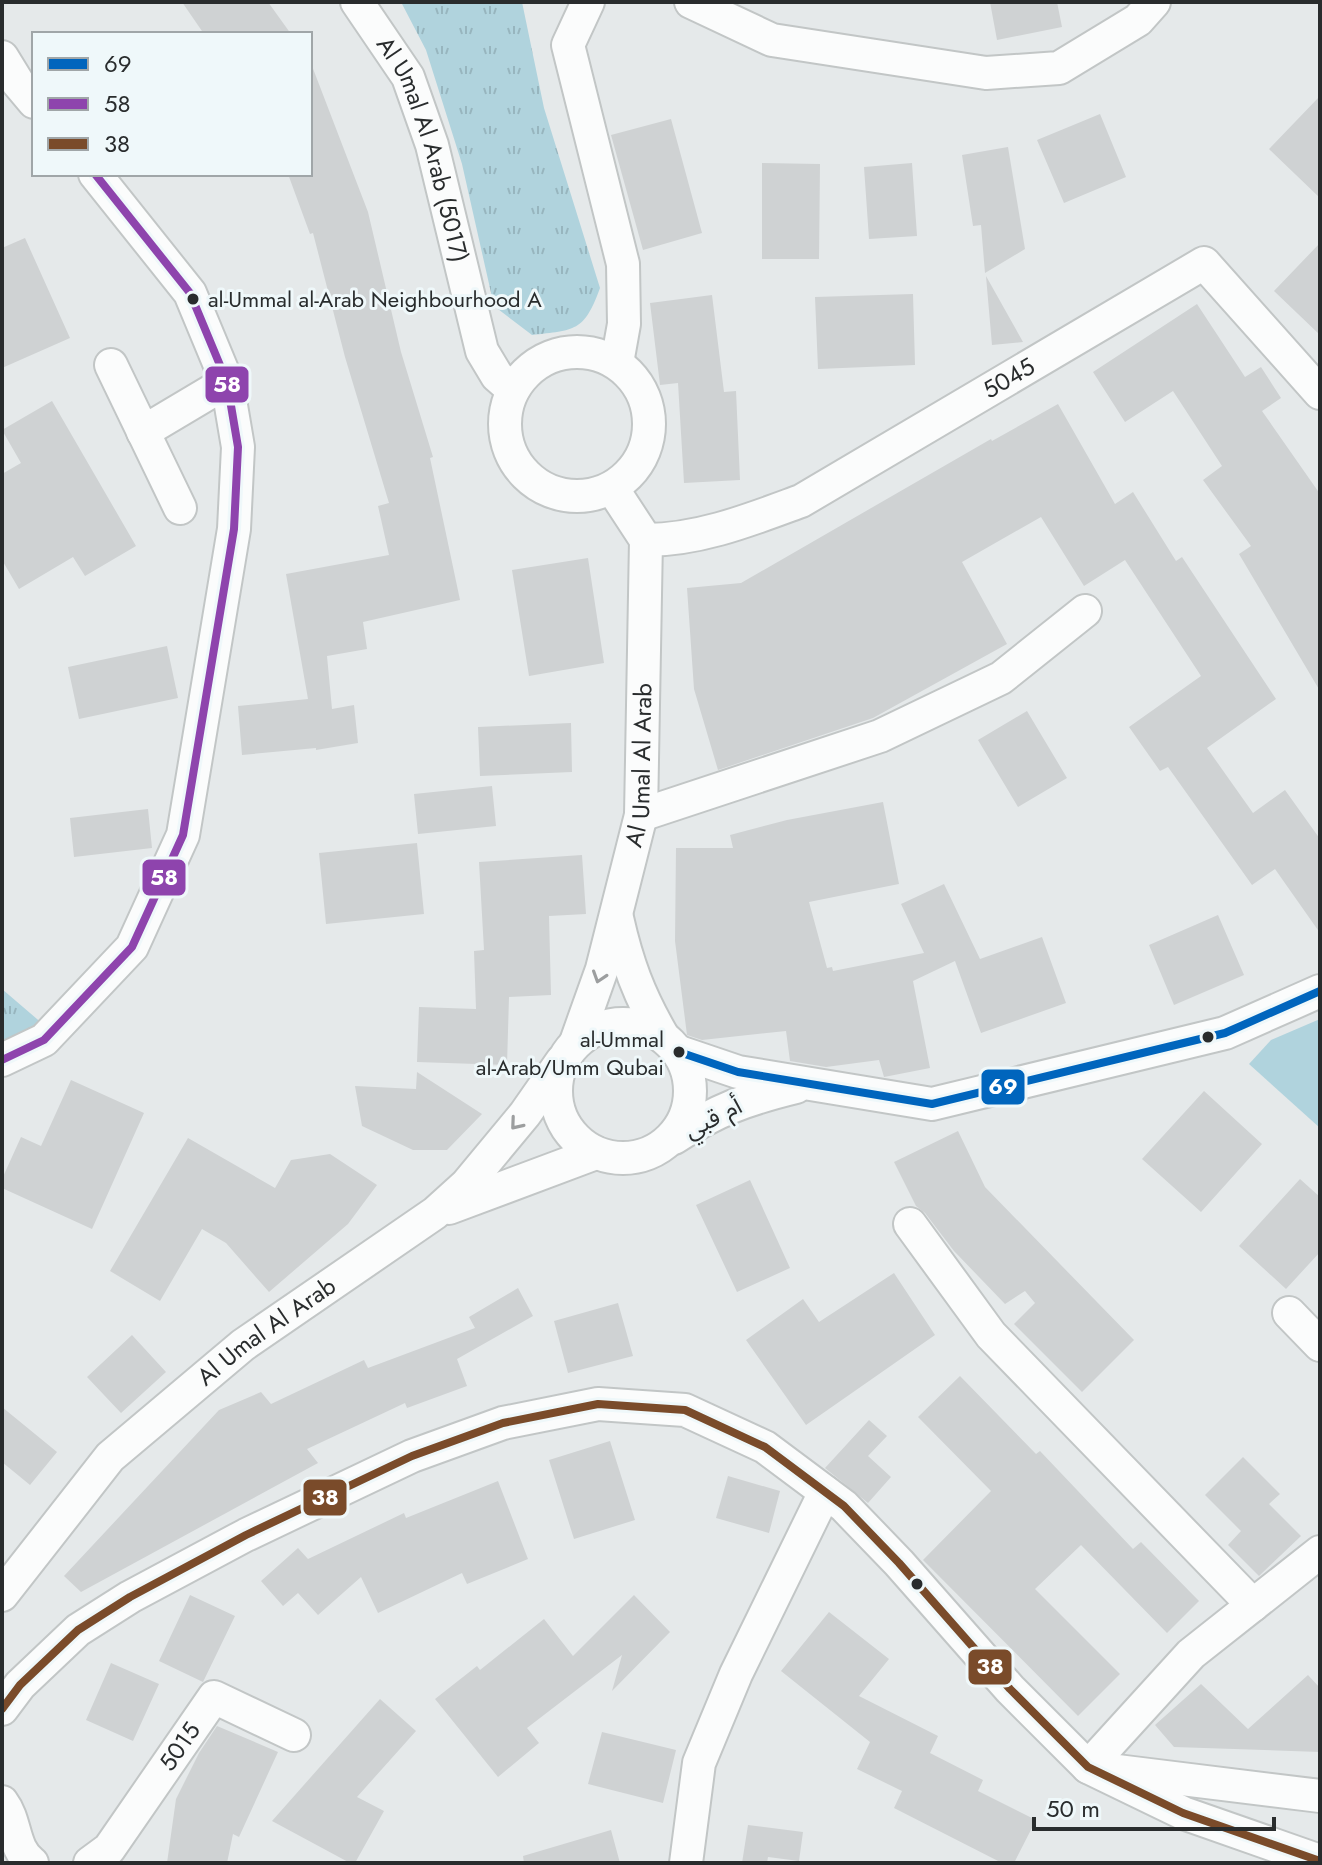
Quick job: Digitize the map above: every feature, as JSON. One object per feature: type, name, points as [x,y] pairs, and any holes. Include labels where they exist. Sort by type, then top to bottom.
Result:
[{"type":"street","name":"Al Umal Al Arab (5017)","points":[[357,2],[408,77],[432,145],[482,351],[497,376],[513,390]]},
{"type":"street","points":[[710,6],[772,40],[986,73],[1059,68],[1138,20],[1154,2]]},
{"type":"street","points":[[586,3],[568,45],[623,264],[624,324],[617,363]]},
{"type":"street","points":[[2,57],[32,100]]},
{"type":"street","points":[[2,1060],[44,1040],[132,947],[183,835],[234,529],[238,447],[227,382],[190,293],[97,176]]},
{"type":"street","name":"5045","points":[[646,540],[668,540],[743,522],[801,501],[1204,263],[1320,393]]},
{"type":"street","points":[[569,352],[602,355],[617,363],[632,376],[644,393],[649,413],[649,433],[644,453],[631,473],[612,488],[594,495],[575,497],[540,487],[513,460],[507,442],[504,424],[513,390],[524,374],[537,363],[569,352]]},
{"type":"street","points":[[111,365],[180,508]]},
{"type":"street","points":[[143,432],[227,382]]},
{"type":"street","points":[[612,488],[646,540]]},
{"type":"street","name":"Al Umal Al Arab","points":[[569,1052],[602,969],[641,815],[646,540]]},
{"type":"street","points":[[641,815],[880,736],[1001,678],[1085,611]]},
{"type":"street","points":[[569,1052],[556,1078],[555,1097],[559,1114],[574,1137],[596,1153],[618,1159],[640,1157],[661,1147],[680,1128],[690,1103],[689,1076],[641,997],[626,959],[616,910]]},
{"type":"street","points":[[435,1213],[467,1184],[525,1114],[569,1052],[591,1031],[609,1024],[645,1026],[670,1043],[738,1072],[932,1104],[1225,1033],[1320,991]]},
{"type":"street","name":"أم قبي","points":[[661,1147],[706,1117],[734,1105],[814,1083]]},
{"type":"street","name":"Al Umal Al Arab","points":[[2,1595],[110,1457],[243,1345],[435,1213],[596,1153]]},
{"type":"street","points":[[910,1224],[991,1335],[1253,1605]]},
{"type":"street","points":[[1289,1313],[1320,1345]]},
{"type":"street","points":[[2,1709],[20,1685],[78,1630],[130,1597],[246,1535],[412,1456],[503,1423],[598,1404],[685,1410],[765,1447],[844,1506],[899,1563],[1010,1689],[1088,1767],[1183,1813],[1320,1861]]},
{"type":"street","points":[[686,1863],[699,1763],[736,1674],[825,1492]]},
{"type":"street","points":[[1088,1767],[1191,1654],[1320,1552]]},
{"type":"street","name":"5015","points":[[90,1863],[109,1849],[214,1697],[294,1735]]},
{"type":"street","points":[[1088,1767],[1320,1796]]},
{"type":"street","points":[[2,1802],[12,1816],[15,1840],[32,1863]]},
{"type":"green space","points":[[401,2],[522,2],[544,108],[600,288],[589,313],[576,326],[559,332],[532,335],[494,306],[462,164],[426,50]]},
{"type":"green space","points":[[2,989],[44,1025],[2,1043]]},
{"type":"green space","points":[[1320,1019],[1320,1128],[1249,1064],[1271,1040]]},
{"type":"building","points":[[182,2],[268,2],[290,32],[203,32]]},
{"type":"building","points":[[990,2],[1057,2],[1062,27],[997,40]]},
{"type":"building","points":[[312,66],[368,212],[401,352],[433,457],[430,458],[460,600],[363,622],[367,649],[327,656],[332,709],[354,705],[358,743],[316,750],[242,755],[238,706],[308,699],[286,574],[389,555],[378,506],[389,503],[345,357],[313,233],[310,234],[289,176],[312,176]]},
{"type":"building","points":[[1320,96],[1320,198],[1269,149]]},
{"type":"building","points":[[1100,114],[1126,177],[1064,203],[1037,140]]},
{"type":"building","points":[[671,119],[702,233],[643,250],[611,135]]},
{"type":"building","points":[[1008,147],[1025,249],[985,273],[981,225],[973,226],[962,155]]},
{"type":"building","points":[[762,163],[820,164],[819,259],[762,259]]},
{"type":"building","points":[[912,163],[917,236],[869,239],[864,167]]},
{"type":"building","points":[[25,238],[70,338],[2,368],[2,248]]},
{"type":"building","points":[[1320,243],[1320,335],[1274,291]]},
{"type":"building","points":[[986,276],[1023,342],[992,345]]},
{"type":"building","points":[[913,294],[915,365],[818,369],[815,297]]},
{"type":"building","points":[[712,295],[724,392],[736,391],[740,480],[684,483],[678,383],[660,385],[650,303]]},
{"type":"building","points":[[1197,304],[1245,377],[1261,367],[1281,398],[1262,411],[1320,494],[1320,691],[1239,554],[1251,546],[1203,480],[1222,466],[1173,391],[1125,422],[1093,372]]},
{"type":"building","points":[[52,401],[136,546],[85,576],[73,557],[19,589],[2,560],[2,474],[21,463],[2,430]]},
{"type":"building","points":[[1058,404],[1115,504],[1133,492],[1176,561],[1182,557],[1276,699],[1207,748],[1253,813],[1285,790],[1320,839],[1320,933],[1275,869],[1252,885],[1168,767],[1160,771],[1129,727],[1201,676],[1125,560],[1084,586],[1041,517],[962,562],[1007,644],[873,718],[718,770],[694,689],[687,588],[741,583],[991,439]]},
{"type":"building","points":[[588,558],[604,663],[529,676],[512,570]]},
{"type":"building","points":[[167,646],[178,698],[79,719],[68,667]]},
{"type":"building","points":[[1027,711],[1067,778],[1018,807],[978,740]]},
{"type":"building","points":[[571,723],[572,772],[480,776],[478,727]]},
{"type":"building","points":[[492,786],[496,826],[418,834],[414,794]]},
{"type":"building","points":[[883,802],[899,884],[809,902],[827,968],[832,967],[833,971],[924,953],[901,904],[944,884],[980,959],[1042,937],[1066,1003],[981,1033],[955,961],[913,981],[930,1068],[884,1077],[879,1060],[826,1067],[790,1061],[786,1031],[702,1040],[687,1035],[675,941],[676,848],[733,848],[730,835],[787,820]]},
{"type":"building","points":[[148,809],[152,848],[74,857],[70,818]]},
{"type":"building","points":[[417,843],[424,914],[326,924],[319,853]]},
{"type":"building","points":[[582,855],[586,914],[549,916],[551,995],[509,997],[507,1065],[417,1062],[419,1007],[476,1009],[474,951],[484,950],[479,862]]},
{"type":"building","points":[[1218,915],[1244,975],[1174,1005],[1149,945]]},
{"type":"building","points":[[417,1072],[482,1114],[447,1150],[413,1150],[362,1126],[355,1086],[416,1089]]},
{"type":"building","points":[[71,1080],[144,1113],[92,1229],[2,1188],[2,1179],[21,1137],[41,1146]]},
{"type":"building","points":[[1204,1091],[1262,1144],[1201,1212],[1142,1159]]},
{"type":"building","points":[[958,1131],[985,1187],[1134,1340],[1082,1392],[1014,1324],[1035,1303],[1025,1291],[1005,1304],[916,1206],[894,1162]]},
{"type":"building","points":[[188,1138],[275,1188],[291,1160],[330,1154],[377,1185],[348,1224],[269,1292],[226,1243],[202,1229],[160,1301],[110,1271]]},
{"type":"building","points":[[1300,1179],[1320,1197],[1320,1252],[1286,1289],[1239,1246]]},
{"type":"building","points":[[750,1180],[790,1268],[737,1292],[696,1205]]},
{"type":"building","points":[[894,1273],[935,1335],[806,1425],[746,1340],[803,1299],[819,1322]]},
{"type":"building","points":[[518,1288],[533,1316],[457,1359],[467,1386],[407,1408],[405,1403],[307,1449],[318,1463],[81,1592],[64,1576],[219,1410],[261,1392],[271,1404],[364,1360],[368,1368],[475,1328],[469,1317]]},
{"type":"building","points":[[618,1303],[633,1356],[568,1373],[554,1321]]},
{"type":"building","points":[[132,1335],[166,1372],[121,1413],[87,1377]]},
{"type":"building","points":[[960,1376],[1036,1454],[1040,1451],[1133,1549],[1141,1542],[1199,1601],[1167,1633],[1081,1545],[1035,1589],[1120,1674],[1078,1716],[923,1560],[991,1491],[918,1417]]},
{"type":"building","points":[[2,1407],[57,1452],[30,1485],[2,1462]]},
{"type":"building","points":[[869,1420],[887,1436],[868,1456],[891,1477],[868,1503],[825,1468]]},
{"type":"building","points":[[610,1441],[635,1520],[574,1539],[549,1460]]},
{"type":"building","points":[[1243,1457],[1280,1494],[1269,1504],[1301,1536],[1259,1576],[1228,1545],[1241,1531],[1205,1495]]},
{"type":"building","points":[[728,1476],[780,1491],[769,1533],[716,1518]]},
{"type":"building","points":[[498,1481],[528,1559],[467,1584],[462,1573],[378,1613],[361,1577],[318,1615],[298,1593],[283,1606],[261,1581],[298,1548],[308,1559],[404,1513],[406,1518]]},
{"type":"building","points":[[190,1595],[235,1616],[203,1682],[159,1661]]},
{"type":"building","points":[[634,1595],[670,1632],[612,1691],[622,1655],[527,1728],[539,1743],[498,1777],[435,1699],[477,1666],[480,1670],[544,1619],[573,1656]]},
{"type":"building","points":[[829,1612],[889,1659],[859,1696],[938,1736],[930,1753],[983,1780],[978,1791],[1036,1820],[1014,1863],[1002,1863],[894,1808],[902,1791],[857,1769],[870,1742],[781,1671]]},
{"type":"building","points":[[111,1663],[159,1684],[133,1741],[86,1720]]},
{"type":"building","points":[[1308,1675],[1320,1688],[1320,1752],[1174,1747],[1155,1725],[1201,1684],[1248,1729]]},
{"type":"building","points":[[380,1699],[416,1731],[357,1797],[384,1811],[355,1863],[350,1863],[272,1821]]},
{"type":"building","points":[[217,1726],[278,1752],[239,1837],[233,1834],[227,1863],[167,1863],[176,1799],[199,1753]]},
{"type":"building","points":[[602,1732],[676,1750],[663,1803],[588,1784]]},
{"type":"building","points":[[748,1825],[803,1832],[799,1861],[768,1857],[767,1863],[742,1863]]},
{"type":"building","points":[[611,1830],[620,1863],[524,1863],[523,1856]]},
{"type":"transit line","name":"58","points":[[2,1060],[44,1040],[132,947],[183,835],[234,529],[238,447],[227,382],[190,293],[97,176]]},
{"type":"transit line","name":"69","points":[[679,1052],[738,1072],[932,1104],[1225,1033],[1320,991]]},
{"type":"transit line","name":"38","points":[[2,1709],[20,1685],[78,1630],[130,1597],[246,1535],[412,1456],[503,1423],[598,1404],[685,1410],[765,1447],[844,1506],[899,1563],[1010,1689],[1088,1767],[1183,1813],[1320,1861]]},
{"type":"place","name":"al-Ummal al-Arab Neighbourhood A","points":[[193,299]]},
{"type":"place","name":"al-Ummal al-Arab/Umm Qubai","points":[[679,1052]]}]
